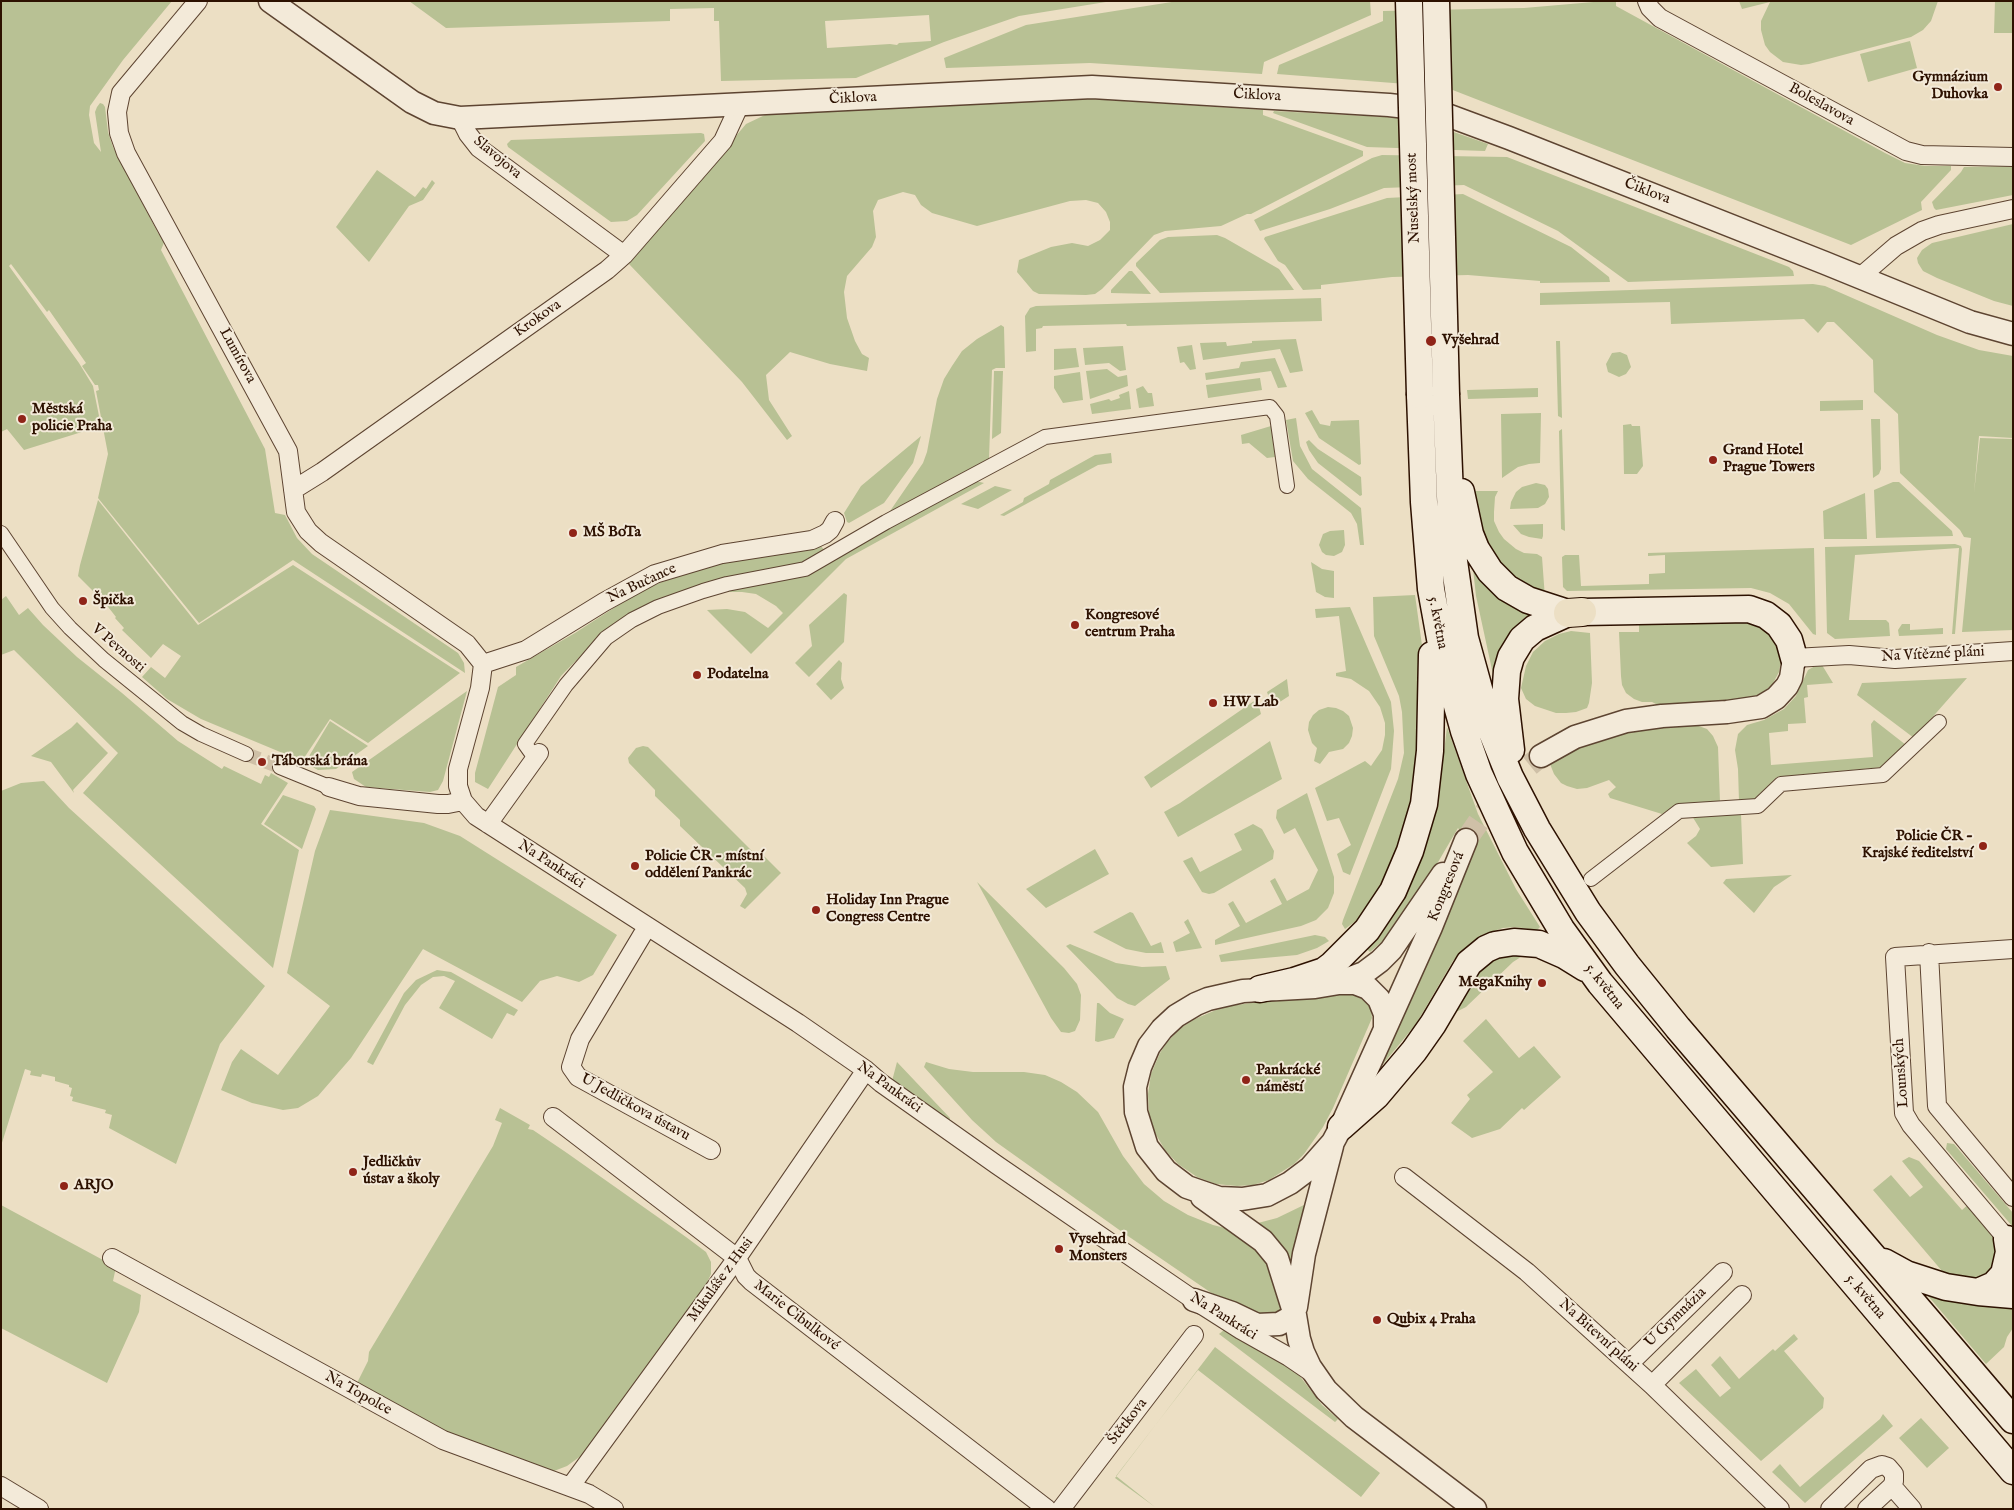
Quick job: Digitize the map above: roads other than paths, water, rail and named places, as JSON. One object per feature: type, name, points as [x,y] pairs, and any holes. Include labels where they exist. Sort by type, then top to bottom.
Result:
[{"type":"main road","name":"Nuselský most","points":[[1409,1],[1420,395]]},
{"type":"main road","name":"Nuselský most","points":[[1436,1],[1446,395]]},
{"type":"main road","name":"5. května","points":[[1420,395],[1424,502],[1430,589],[1451,688],[1464,731],[1483,783],[1512,845],[1561,929],[1600,983],[2013,1471]]},
{"type":"main road","name":"5. května","points":[[1446,395],[1452,547],[1461,615],[1470,660],[1489,725],[1510,777],[1537,829],[1588,912],[1627,965],[1678,1028],[2013,1420]]},
{"type":"main road","points":[[1448,438],[1470,534],[1483,563],[1498,580],[1517,594],[1528,600],[1575,613],[1749,609],[1766,615],[1779,625],[1789,640],[1794,658]]},
{"type":"main road","points":[[1260,989],[1294,982],[1332,965],[1366,930],[1381,910],[1402,873],[1424,804],[1430,751],[1433,679],[1430,589]]},
{"type":"main road","points":[[1537,829],[1522,793],[1512,752],[1505,713],[1507,671],[1516,649],[1527,634],[1535,628],[1575,613]]},
{"type":"main road","points":[[1337,1134],[1376,1096],[1414,1051],[1433,1024],[1469,963],[1486,949],[1495,945],[1514,942],[1539,944],[1564,954],[1577,962],[1600,983]]},
{"type":"main road","points":[[1978,1292],[1994,1285],[2004,1274],[2010,1243]]},
{"type":"main road","points":[[1868,1250],[1892,1267],[1919,1279],[1946,1287],[1978,1292],[2013,1294]]},
{"type":"street","name":"Lumírova","points":[[198,1],[121,93],[117,112],[119,133],[126,153],[288,451],[296,512],[308,531],[321,543],[467,644],[483,664]]},
{"type":"street","points":[[270,1],[412,102],[434,113],[460,118]]},
{"type":"street","name":"Boleslavova","points":[[1647,1],[1650,8],[1660,18],[1906,151],[1922,155],[2013,157]]},
{"type":"street","name":"Čiklova","points":[[460,118],[1092,87],[1424,109],[1447,115],[1493,132],[1970,322],[2013,334]]},
{"type":"street","name":"Krokova","points":[[294,490],[607,270],[624,255],[723,141],[740,104]]},
{"type":"street","name":"Slavojova","points":[[460,118],[468,134],[479,148],[624,255]]},
{"type":"street","points":[[1860,278],[1896,246],[1922,231],[1939,225],[2013,209]]},
{"type":"street","points":[[488,824],[537,756],[525,744],[566,685],[606,638],[632,620],[658,607],[703,591],[728,584],[805,569],[886,522],[1045,436],[1270,407],[1278,416],[1287,486]]},
{"type":"street","name":"Na Bučance","points":[[483,664],[526,650],[604,602],[655,574],[722,554],[812,540],[830,530],[835,521]]},
{"type":"street","name":"V Pevnosti","points":[[1,533],[52,608],[104,660],[182,723],[201,734],[246,754]]},
{"type":"street","name":"Na Vítězné pláni","points":[[1794,658],[1849,655],[1884,659],[2013,651]]},
{"type":"street","points":[[1541,756],[1575,737],[1626,721],[1662,716],[1744,711],[1761,707],[1776,698],[1787,686],[1793,669],[1794,658]]},
{"type":"street","points":[[280,766],[330,788],[359,796],[443,804],[463,801],[458,786],[458,769],[480,688],[483,664]]},
{"type":"street","points":[[1591,879],[1679,811],[1758,806],[1781,784],[1883,775],[1939,722]]},
{"type":"street","name":"Na Pankráci","points":[[463,801],[476,816],[488,824],[798,1023],[997,1165],[1194,1300],[1241,1330],[1290,1357],[1316,1375]]},
{"type":"street","name":"Kongresová","points":[[1339,983],[1364,972],[1380,961],[1391,950],[1466,840],[1431,927],[1385,1029]]},
{"type":"street","name":"U Jedličkova ústavu","points":[[647,927],[580,1039],[571,1066],[578,1076],[711,1150]]},
{"type":"street","name":"Lounských","points":[[2010,1243],[1911,1125],[1904,1113],[1895,957],[1930,953],[2013,949]]},
{"type":"street","points":[[1930,953],[1937,1106],[2012,1194]]},
{"type":"street","points":[[1348,982],[1362,985],[1373,992],[1383,1007],[1385,1029],[1337,1134],[1304,1254],[1295,1315],[1282,1269],[1270,1248],[1254,1234],[1187,1187],[1160,1164],[1147,1147],[1136,1112],[1136,1079],[1144,1056],[1156,1036],[1168,1022],[1184,1010],[1213,998],[1260,989],[1316,988],[1348,982]]},
{"type":"street","name":"Mikuláše z Husi","points":[[570,1487],[737,1258],[866,1070]]},
{"type":"street","name":"Marie Cibulkové","points":[[553,1117],[737,1258],[746,1276],[751,1281],[1047,1509]]},
{"type":"street","points":[[1187,1187],[1219,1198],[1242,1199],[1267,1195],[1300,1176],[1320,1158],[1337,1134]]},
{"type":"street","name":"Na Bitevní pláni","points":[[1404,1177],[1527,1272],[1652,1384],[1780,1509]]},
{"type":"street","name":"Na Topolce","points":[[112,1258],[443,1440],[589,1494],[614,1509]]},
{"type":"street","name":"U Gymnázia","points":[[1629,1364],[1723,1272]]},
{"type":"street","name":"U Gymnázia","points":[[1652,1384],[1742,1296]]},
{"type":"street","points":[[1194,1300],[1232,1313],[1257,1325],[1279,1324],[1295,1315]]},
{"type":"street","name":"Na Pankráci","points":[[1295,1315],[1299,1339],[1316,1375],[1330,1394],[1354,1417],[1475,1509]]},
{"type":"street","name":"Štětkova","points":[[1060,1509],[1194,1335]]},
{"type":"street","points":[[1830,1509],[1871,1469],[1877,1466],[1888,1467],[1896,1478],[1892,1486],[1867,1509]]},
{"type":"street","points":[[1,1486],[39,1509]]},
{"type":"street","points":[[1892,1486],[1912,1509]]},
{"type":"tunnel","points":[[246,754],[280,767]]},
{"type":"tunnel","points":[[1466,840],[1495,798],[1509,782],[1541,756]]},
{"type":"railway","points":[[1434,219],[1435,280]]},
{"type":"place","name":"Gymnázium Duhovka","points":[[1998,87]]},
{"type":"place","name":"Vyšehrad","points":[[1431,341]]},
{"type":"place","name":"Městská policie Praha","points":[[22,419]]},
{"type":"place","name":"Grand Hotel Prague Towers","points":[[1713,460]]},
{"type":"place","name":"MŠ BoTa","points":[[573,533]]},
{"type":"place","name":"Špička","points":[[83,601]]},
{"type":"place","name":"Kongresové centrum Praha","points":[[1075,625]]},
{"type":"place","name":"Podatelna","points":[[697,675]]},
{"type":"place","name":"HW Lab","points":[[1213,703]]},
{"type":"place","name":"Táborská brána","points":[[262,762]]},
{"type":"place","name":"Policie ČR - Krajské ředitelství","points":[[1983,846]]},
{"type":"place","name":"Policie ČR - místní oddělení Pankrác","points":[[635,866]]},
{"type":"place","name":"Holiday Inn Prague Congress Centre","points":[[816,910]]},
{"type":"place","name":"MegaKnihy","points":[[1542,983]]},
{"type":"place","name":"Pankrácké náměstí","points":[[1246,1080]]},
{"type":"place","name":"Jedličkův ústav a školy","points":[[353,1172]]},
{"type":"place","name":"ARJO","points":[[64,1186]]},
{"type":"place","name":"Vysehrad Monsters","points":[[1059,1249]]},
{"type":"place","name":"Qubix 4 Praha","points":[[1377,1320]]}]
